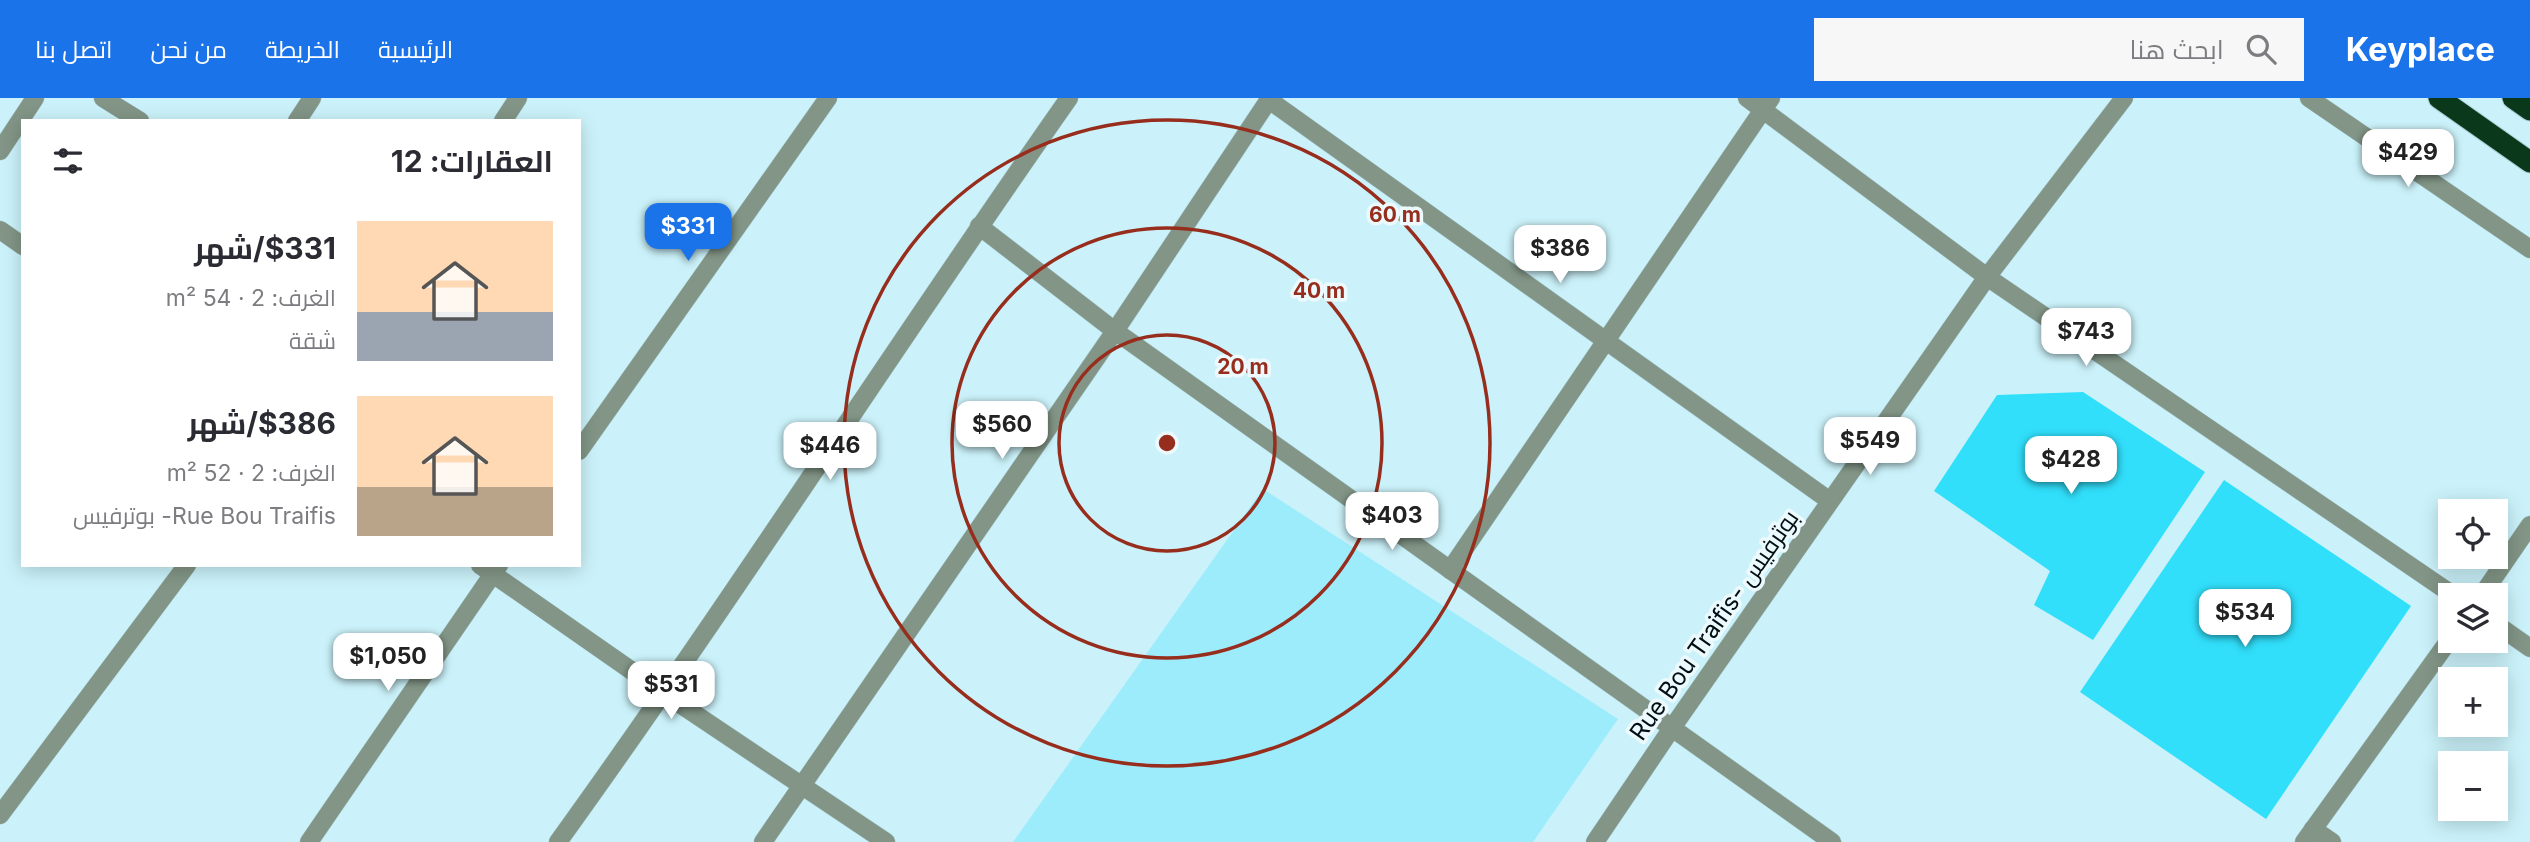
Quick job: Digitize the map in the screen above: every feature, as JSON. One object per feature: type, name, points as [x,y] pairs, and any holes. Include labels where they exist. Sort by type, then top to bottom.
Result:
[{"type":"highway","points":[[2439,98],[2530,162]]},
{"type":"highway","points":[[2513,98],[2530,110]]},
{"type":"street","points":[[21,119],[35,98]]},
{"type":"street","points":[[103,98],[137,119]]},
{"type":"street","points":[[298,119],[312,98]]},
{"type":"street","points":[[504,119],[518,98]]},
{"type":"street","points":[[581,448],[828,98]]},
{"type":"street","points":[[558,842],[665,694],[979,226],[1069,98]]},
{"type":"street","points":[[1747,98],[1767,103],[1987,277],[2438,585]]},
{"type":"street","name":"Rue Bou Traifis- بوترفيس","points":[[1595,842],[1987,277],[2124,98]]},
{"type":"street","points":[[2308,98],[2530,249]]},
{"type":"street","points":[[763,842],[1115,331],[1269,99],[1830,501]]},
{"type":"street","points":[[1450,570],[1767,103]]},
{"type":"street","points":[[0,151],[21,119]]},
{"type":"street","points":[[979,226],[1115,331],[1832,842]]},
{"type":"street","points":[[0,230],[21,245]]},
{"type":"street","points":[[2490,583],[2530,525]]},
{"type":"street","points":[[0,815],[186,567]]},
{"type":"street","points":[[309,842],[490,568],[665,694],[887,842]]},
{"type":"street","points":[[2508,632],[2530,648]]},
{"type":"street","points":[[2332,842],[2308,835],[2440,653]]},
{"type":"shaded area","points":[[1263,489],[1618,719],[1533,842],[1013,842]]},
{"type":"building","points":[[2083,392],[2205,472],[2093,640],[2034,605],[2050,571],[1934,491],[1997,395]]},
{"type":"building","points":[[2224,480],[2411,606],[2266,819],[2080,692]]}]
